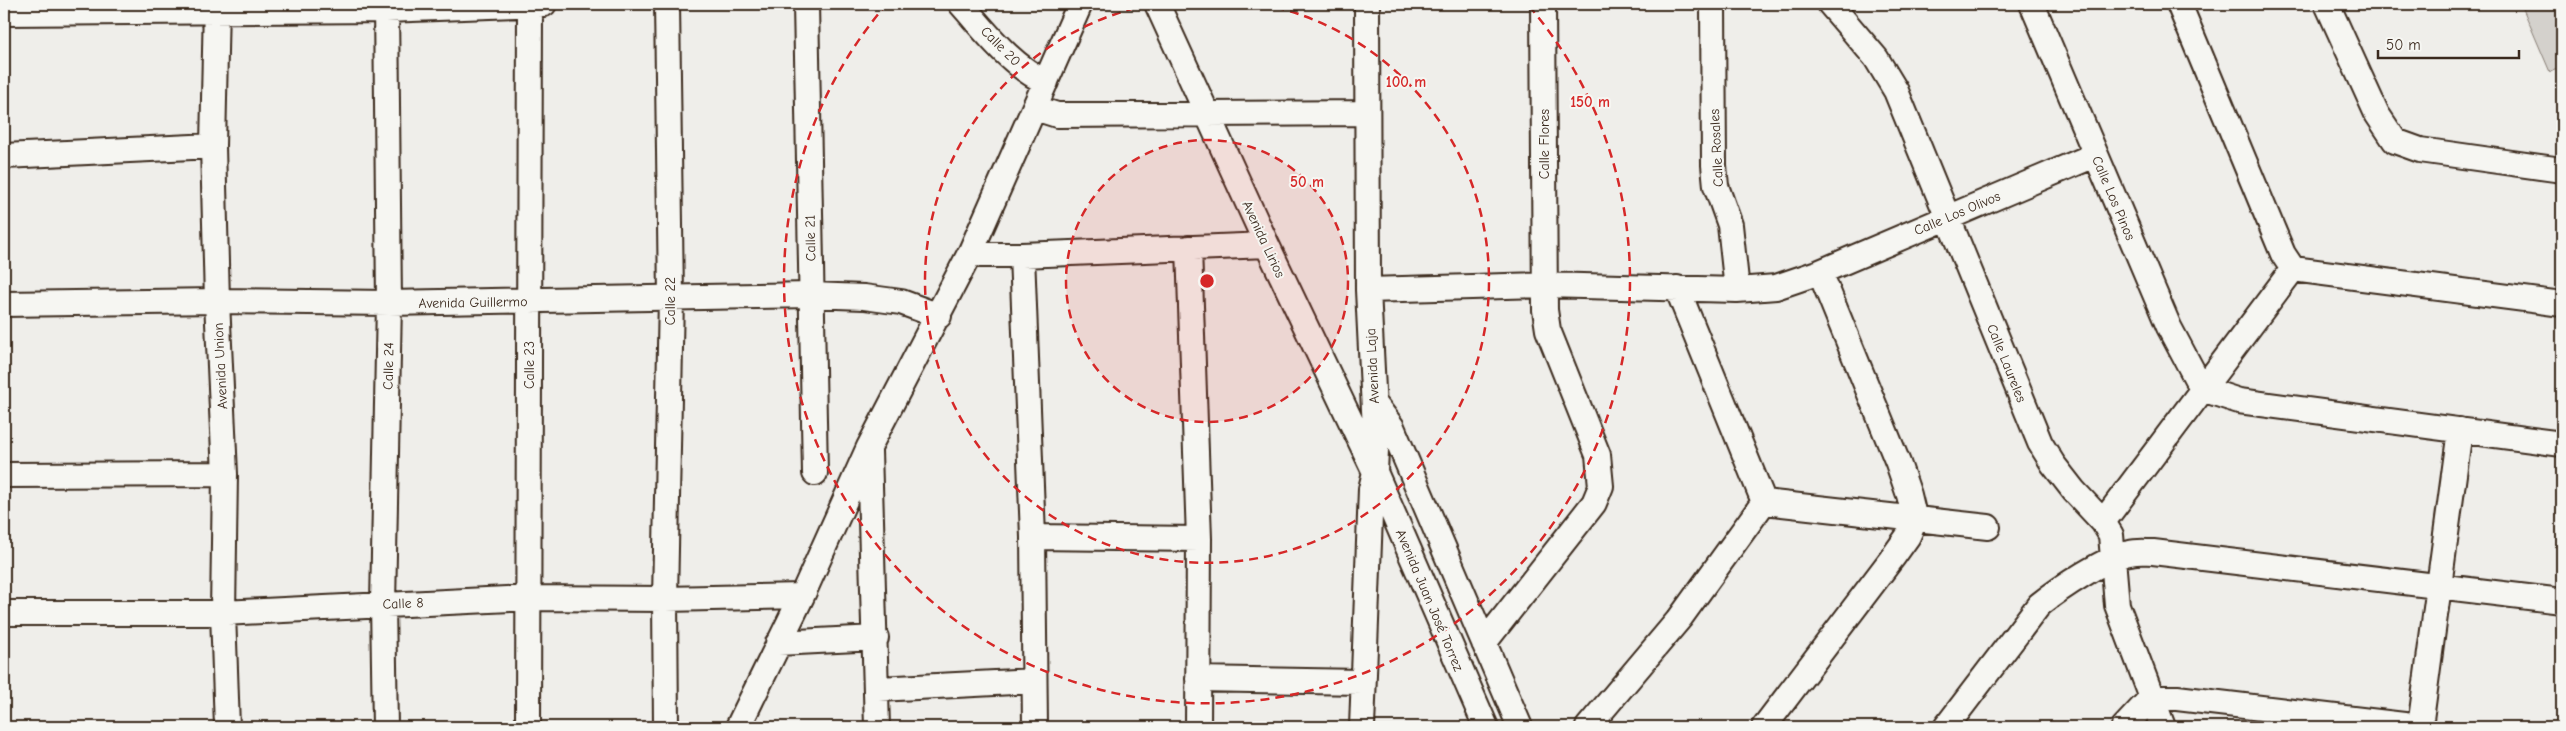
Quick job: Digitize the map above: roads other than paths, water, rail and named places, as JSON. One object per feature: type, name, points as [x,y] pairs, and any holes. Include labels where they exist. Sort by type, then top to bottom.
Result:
[{"type":"street","name":"Calle 23","points":[[528,727],[530,4]]},
{"type":"street","points":[[4,13],[546,4]]},
{"type":"street","name":"Calle 22","points":[[666,727],[665,599],[671,297],[668,4]]},
{"type":"street","name":"Calle 21","points":[[806,4],[815,473]]},
{"type":"street","name":"Calle 20","points":[[961,4],[1014,60],[1035,78],[1046,82]]},
{"type":"street","points":[[738,727],[802,596],[869,447],[939,316],[971,251],[1080,4]]},
{"type":"street","name":"Avenida Lirios","points":[[1157,4],[1267,245],[1375,472]]},
{"type":"street","name":"Avenida Laja","points":[[1362,727],[1362,682],[1371,489],[1375,472],[1374,403],[1368,290],[1367,4]]},
{"type":"street","name":"Calle Flores","points":[[1484,643],[1594,503],[1601,486],[1598,455],[1548,330],[1544,285],[1543,4]]},
{"type":"street","name":"Calle Rosales","points":[[1713,4],[1716,186],[1730,225],[1737,290]]},
{"type":"street","name":"Calle Laureles","points":[[1830,4],[1876,58],[1896,91],[2040,443],[2074,491],[2104,522],[2111,535],[2117,605],[2163,727]]},
{"type":"street","name":"Calle Los Pinos","points":[[2032,4],[2169,327],[2202,389]]},
{"type":"street","points":[[2179,4],[2283,254],[2293,268],[2562,304]]},
{"type":"street","points":[[2327,4],[2377,114],[2395,141],[2420,150],[2562,170]]},
{"type":"street","name":"Calle 24","points":[[384,727],[383,604],[389,303],[386,7]]},
{"type":"street","name":"Avenida Union","points":[[216,8],[213,146],[217,301],[225,474],[223,613],[227,727]]},
{"type":"street","points":[[1035,108],[1057,115],[1207,116],[1367,113]]},
{"type":"street","points":[[4,156],[213,146]]},
{"type":"street","name":"Calle Los Olivos","points":[[1368,290],[1544,285],[1737,290],[1776,287],[1820,272],[2095,155]]},
{"type":"street","points":[[971,251],[982,255],[1022,255],[1267,245]]},
{"type":"street","points":[[1189,248],[1199,539],[1198,727]]},
{"type":"street","points":[[1022,255],[1033,537],[1035,727]]},
{"type":"street","points":[[2104,522],[2128,493],[2202,389],[2293,268]]},
{"type":"street","points":[[1764,727],[1908,536],[1914,520],[1898,463],[1820,272]]},
{"type":"street","points":[[1677,288],[1764,502]]},
{"type":"street","name":"Avenida Guillermo","points":[[4,304],[217,301],[389,303],[811,295],[864,297],[900,302],[939,316]]},
{"type":"street","points":[[2202,389],[2239,401],[2562,444]]},
{"type":"street","points":[[1374,403],[1392,427],[1520,727]]},
{"type":"street","points":[[2124,727],[2151,698],[2178,698],[2420,727],[2460,430]]},
{"type":"street","points":[[869,447],[878,689],[877,727]]},
{"type":"street","name":"Avenida Juan José Torrez","points":[[1375,472],[1486,727]]},
{"type":"street","points":[[4,475],[225,474]]},
{"type":"street","points":[[1764,502],[1988,527]]},
{"type":"street","points":[[1588,727],[1680,618],[1764,502]]},
{"type":"street","points":[[1033,537],[1199,539]]},
{"type":"street","points":[[1946,727],[2039,605],[2057,591],[2114,558],[2129,553],[2153,552],[2562,601]]},
{"type":"street","name":"Calle 8","points":[[4,613],[223,613],[529,598],[665,599],[802,596]]},
{"type":"street","points":[[778,643],[876,638]]},
{"type":"street","points":[[1198,680],[1362,682]]},
{"type":"street","points":[[878,689],[1034,681]]}]
